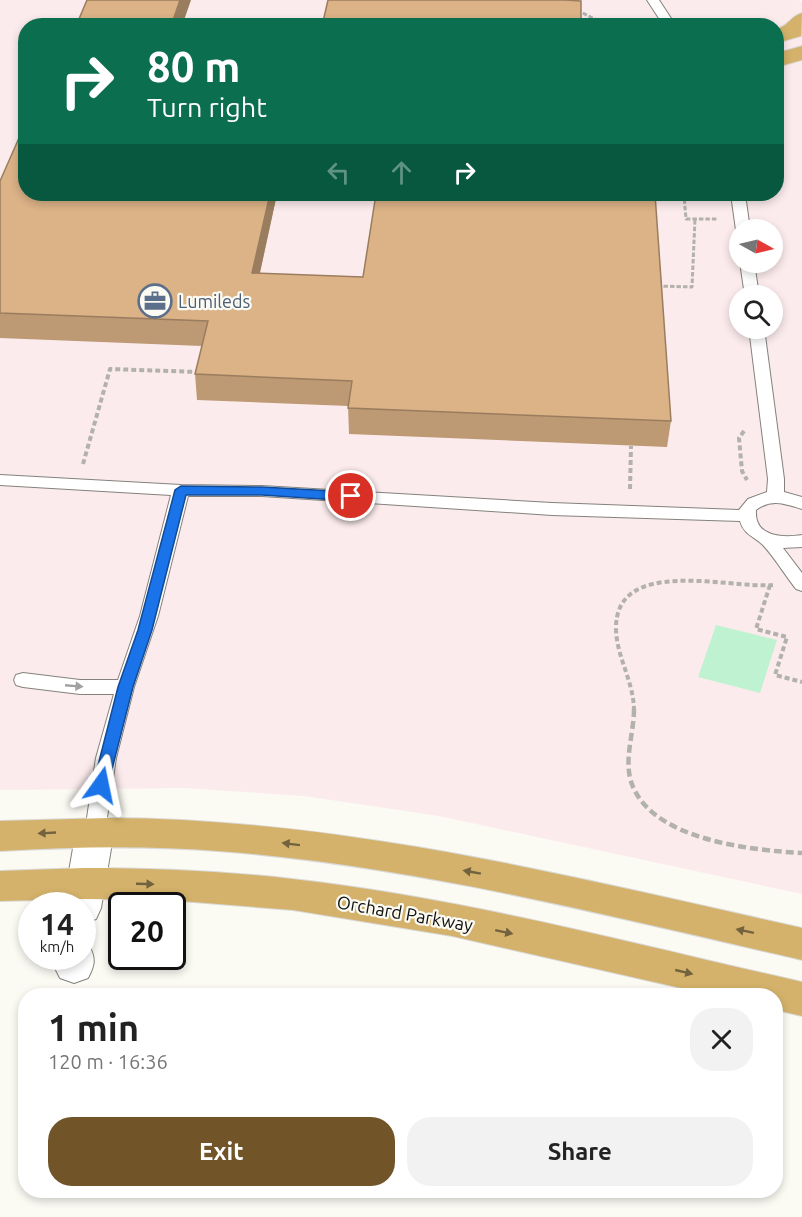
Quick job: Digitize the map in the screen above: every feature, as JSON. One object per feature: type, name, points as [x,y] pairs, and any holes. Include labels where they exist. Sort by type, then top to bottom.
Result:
[{"type":"main road","points":[[784,34],[793,31],[802,20]]},
{"type":"main road","points":[[784,40],[802,52]]},
{"type":"main road","points":[[784,58],[802,52]]},
{"type":"main road","points":[[0,836],[95,831],[219,836],[350,851],[479,873],[802,944]]},
{"type":"main road","name":"Orchard Parkway","points":[[0,886],[57,892]]},
{"type":"main road","name":"Orchard Parkway","points":[[96,894],[213,886],[334,899],[470,924],[753,988]]},
{"type":"main road","name":"Orchard Parkway","points":[[783,995],[802,999]]},
{"type":"street","points":[[85,892],[95,831]]},
{"type":"lane","points":[[653,0],[665,18]]},
{"type":"lane","points":[[739,201],[741,219]]},
{"type":"lane","points":[[757,339],[776,479],[775,496]]},
{"type":"lane","points":[[0,480],[181,490],[262,491],[574,510],[746,516]]},
{"type":"lane","points":[[95,831],[104,767],[125,687],[146,626],[181,490]]},
{"type":"lane","points":[[802,503],[788,497],[775,496],[754,502],[748,508],[746,516],[752,530],[767,539],[778,543],[802,541]]},
{"type":"lane","points":[[767,539],[802,585]]},
{"type":"lane","points":[[23,680],[80,687],[125,687]]},
{"type":"path","points":[[575,9],[592,18]]},
{"type":"path","points":[[684,201],[686,219],[724,219]]},
{"type":"path","points":[[657,286],[692,287],[695,219]]},
{"type":"path","points":[[82,465],[110,369],[204,372]]},
{"type":"path","points":[[630,493],[631,446]]},
{"type":"path","points":[[802,682],[775,675],[788,637],[756,628],[770,585],[677,580],[654,583],[634,592],[622,605],[616,622],[617,644],[634,703],[627,760],[632,782],[643,803],[662,819],[690,833],[772,852],[802,853]]},
{"type":"shaded area","points":[[0,0],[798,0],[802,2],[802,894],[439,816],[304,796],[185,788],[0,790]]},
{"type":"green space","points":[[716,625],[777,640],[760,693],[698,677]]},
{"type":"building","points":[[87,0],[180,0],[174,18],[79,18]]},
{"type":"building","points":[[328,0],[581,1],[581,18],[324,18]]},
{"type":"building","name":"Lumileds","points":[[18,140],[18,201],[268,201],[252,273],[363,277],[375,201],[655,201],[671,421],[348,408],[352,381],[195,374],[208,321],[0,313],[0,181]]},
{"type":"place","name":"Lumileds","points":[[155,301]]},
{"type":"route","points":[[101,785],[125,687],[145,630],[181,490],[262,491],[351,496]]}]
